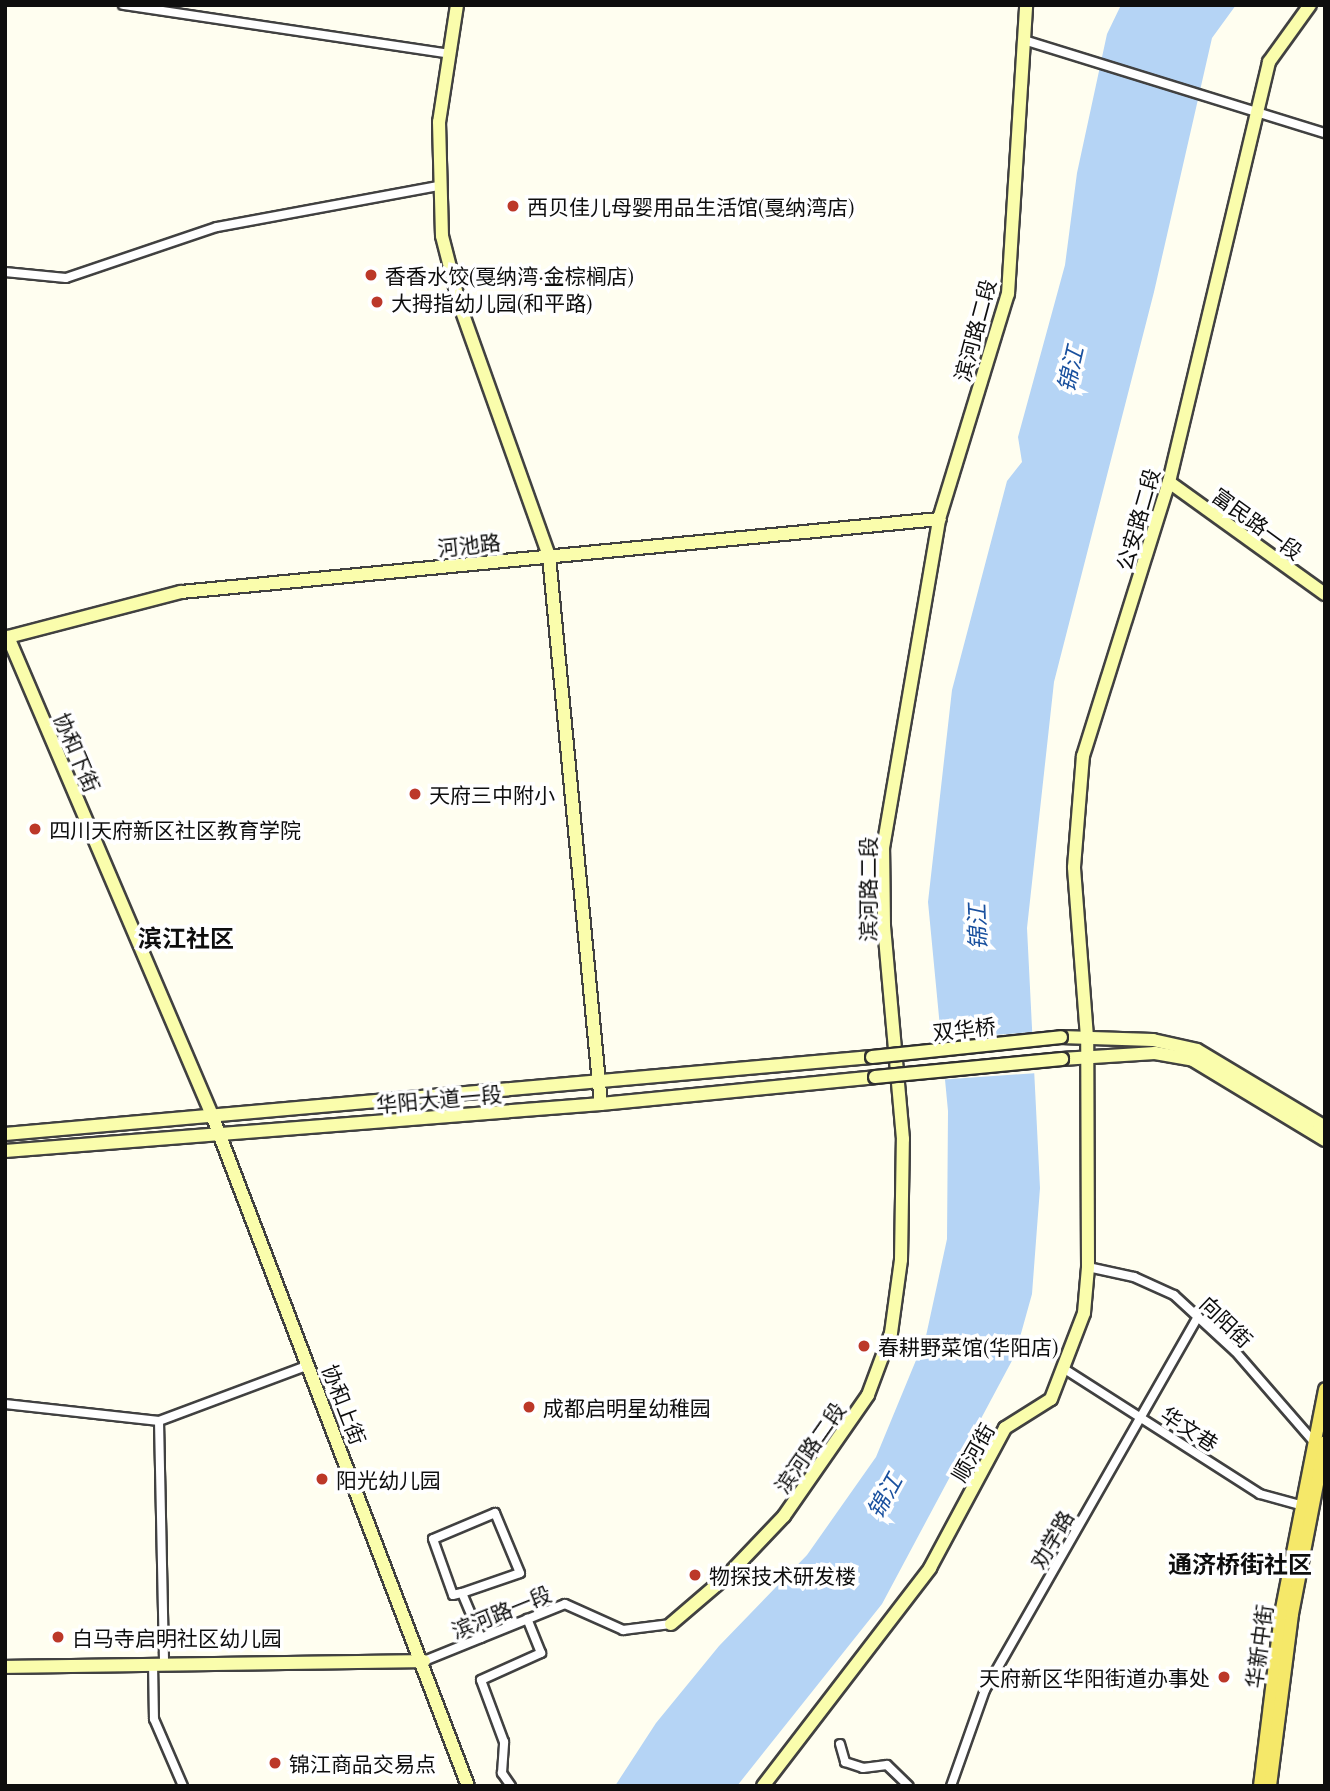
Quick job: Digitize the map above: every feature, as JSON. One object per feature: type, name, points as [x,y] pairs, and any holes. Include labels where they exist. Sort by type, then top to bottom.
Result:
[{"type":"main road","name":"华新中街","points":[[1270,1786],[1325,1389]]},
{"type":"main road","name":"华新中街","points":[[1260,1786],[1281,1614],[1300,1505],[1319,1442]]},
{"type":"street","points":[[122,5],[449,54]]},
{"type":"street","points":[[457,5],[439,122],[438,186],[442,236],[460,306],[549,556],[601,1104]]},
{"type":"street","name":"滨河路二段","points":[[671,1624],[727,1576],[784,1516],[868,1395],[891,1333],[901,1260],[903,1139],[884,926],[883,848],[939,519],[1008,294],[1026,5]]},
{"type":"street","name":"公安路二段","points":[[1087,1058],[1073,867],[1083,756],[1169,482],[1269,62],[1310,5]]},
{"type":"street","points":[[1024,40],[1083,60],[1215,96],[1325,134]]},
{"type":"street","points":[[5,272],[66,278],[217,228],[438,186]]},
{"type":"street","name":"富民路一段","points":[[1169,482],[1325,594]]},
{"type":"street","name":"河池路","points":[[7,633],[181,592],[939,519]]},
{"type":"street","name":"协和下街","points":[[7,633],[212,1115]]},
{"type":"street","name":"双华桥","points":[[872,1057],[1061,1037],[1153,1040],[1197,1050],[1325,1128]]},
{"type":"street","name":"华阳大道一段","points":[[5,1151],[601,1104],[1062,1059],[1155,1053],[1194,1060],[1325,1140]]},
{"type":"street","name":"华阳大道一段","points":[[5,1134],[872,1057]]},
{"type":"street","name":"顺河街","points":[[763,1786],[930,1568],[1005,1428],[1051,1399],[1066,1370],[1084,1313],[1088,1267],[1087,1058]]},
{"type":"street","name":"协和上街","points":[[212,1115],[424,1661],[468,1786]]},
{"type":"street","name":"向阳街","points":[[1088,1267],[1134,1277],[1164,1291],[1235,1351],[1319,1442]]},
{"type":"street","name":"劝学路","points":[[951,1786],[985,1690],[1198,1317]]},
{"type":"street","points":[[5,1404],[159,1421],[309,1365]]},
{"type":"street","name":"华文巷","points":[[1066,1370],[1260,1494],[1300,1505]]},
{"type":"street","points":[[159,1421],[158,1663],[154,1719],[183,1786]]},
{"type":"street","points":[[495,1513],[520,1573],[462,1593],[453,1595],[433,1539],[495,1513]]},
{"type":"street","points":[[462,1593],[481,1638]]},
{"type":"street","name":"滨河路一段","points":[[424,1661],[565,1604],[623,1630],[671,1624]]},
{"type":"street","points":[[511,1786],[502,1773],[503,1742],[481,1680],[541,1653],[527,1619]]},
{"type":"street","points":[[5,1667],[424,1661]]},
{"type":"street","points":[[840,1745],[845,1762],[863,1768],[887,1765],[909,1786]]},
{"type":"water","name":"锦江","points":[[1121,5],[1236,5],[1212,38],[1154,292],[1054,682],[1027,928],[1040,1188],[1032,1294],[1015,1355],[882,1604],[737,1786],[615,1786],[656,1723],[719,1646],[807,1555],[876,1457],[926,1336],[947,1239],[948,1111],[928,902],[952,690],[1007,481],[1022,462],[1018,437],[1065,265],[1077,173],[1107,34]]},
{"type":"pier","points":[[1035,1032],[1038,1073],[941,1080],[938,1039]]},
{"type":"place","name":"西贝佳儿母婴用品生活馆(戛纳湾店)","points":[[513,206]]},
{"type":"place","name":"香香水饺(戛纳湾·金棕榈店)","points":[[371,275]]},
{"type":"place","name":"大拇指幼儿园(和平路)","points":[[377,302]]},
{"type":"place","name":"天府三中附小","points":[[415,794]]},
{"type":"place","name":"四川天府新区社区教育学院","points":[[35,829]]},
{"type":"place","name":"春耕野菜馆(华阳店)","points":[[864,1346]]},
{"type":"place","name":"成都启明星幼稚园","points":[[529,1407]]},
{"type":"place","name":"阳光幼儿园","points":[[322,1479]]},
{"type":"place","name":"物探技术研发楼","points":[[695,1575]]},
{"type":"place","name":"白马寺启明社区幼儿园","points":[[58,1637]]},
{"type":"place","name":"天府新区华阳街道办事处","points":[[1224,1677]]},
{"type":"place","name":"锦江商品交易点","points":[[275,1763]]},
{"type":"district","name":"滨江社区","points":[[186,938]]},
{"type":"district","name":"通济桥街社区","points":[[1240,1564]]}]
